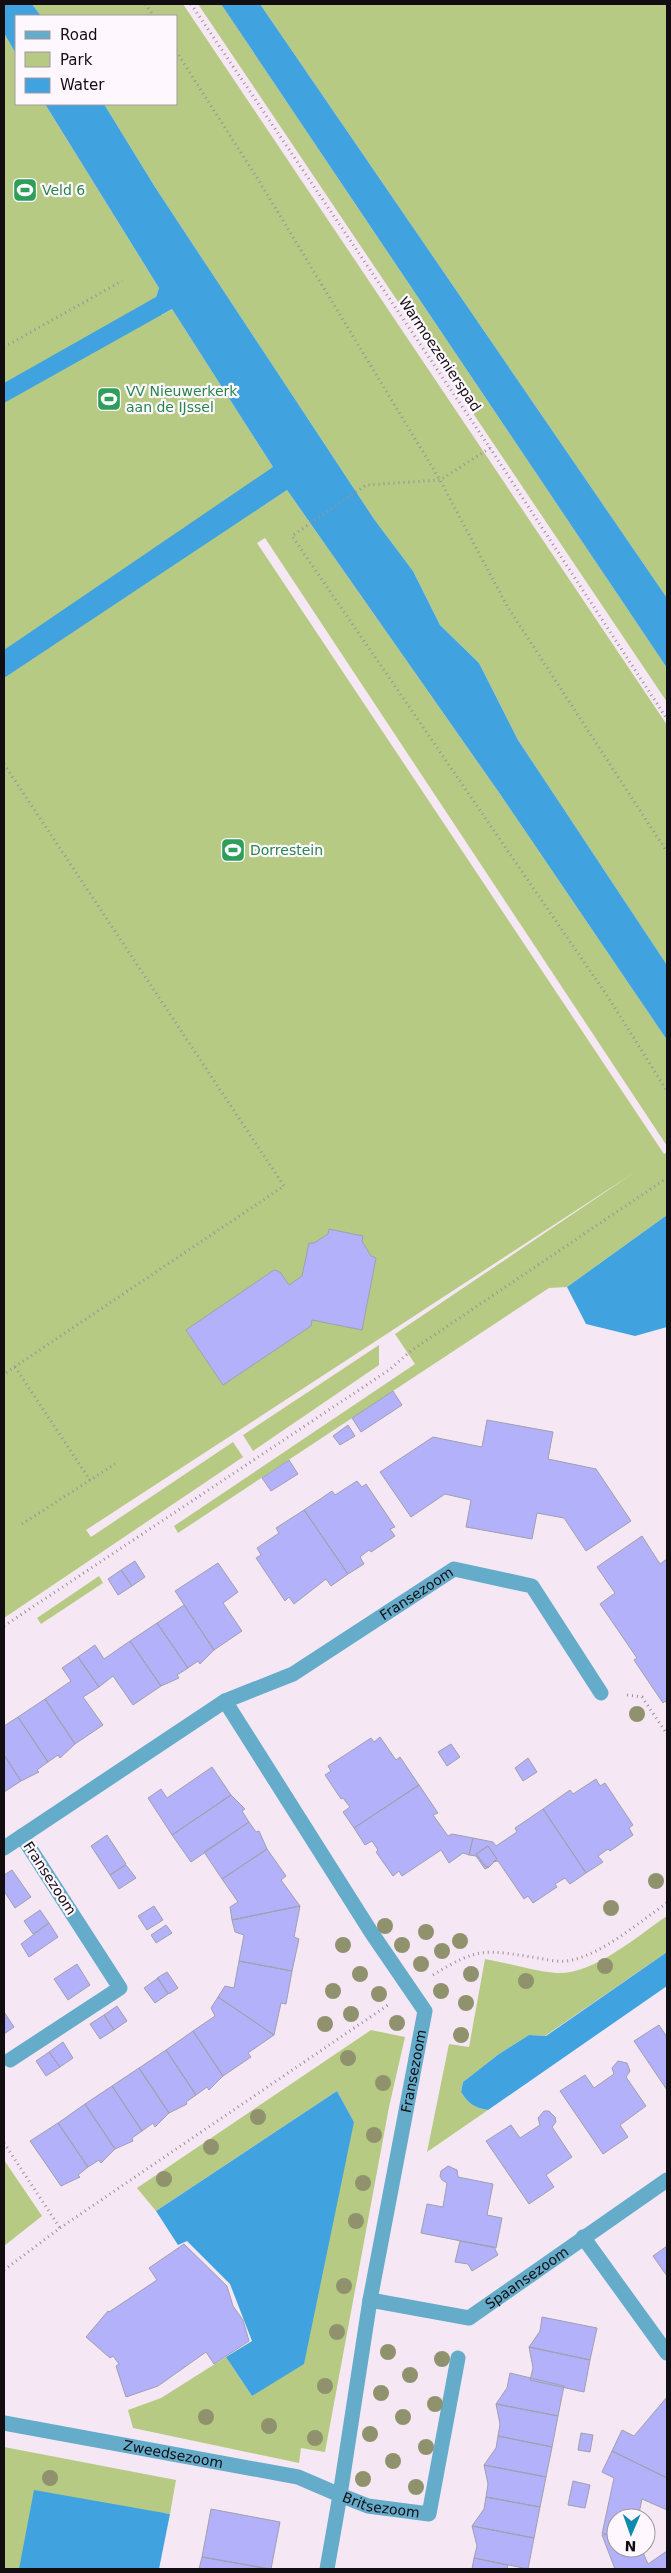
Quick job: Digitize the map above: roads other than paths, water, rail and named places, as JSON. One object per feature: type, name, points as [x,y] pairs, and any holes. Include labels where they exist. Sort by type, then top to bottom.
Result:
[{"type":"street","name":"Fransezoom","points":[[4,1848],[225,1701],[293,1674],[454,1569],[532,1586],[601,1693]]},
{"type":"street","name":"Fransezoom","points":[[225,1701],[371,1932],[412,1989],[425,2011],[370,2300],[340,2495]]},
{"type":"street","name":"Fransezoom","points":[[10,2060],[120,1988],[22,1836]]},
{"type":"street","name":"Spaansezoom","points":[[370,2300],[469,2318],[667,2180]]},
{"type":"street","points":[[583,2237],[667,2353]]},
{"type":"street","name":"Britsezoom","points":[[328,2569],[340,2495],[368,2506],[430,2514],[458,2358]]},
{"type":"street","name":"Zweedsezoom","points":[[4,2422],[298,2477],[340,2495]]},
{"type":"water","points":[[4,4],[32,4],[40,15],[15,15],[15,52],[4,33]]},
{"type":"water","points":[[221,4],[260,4],[667,598],[667,668]]},
{"type":"water","points":[[46,105],[105,105],[155,187],[374,519],[413,571],[440,625],[479,663],[518,740],[667,965],[667,1040],[500,794],[287,490],[4,678],[4,650],[273,467],[172,309],[4,403],[4,383],[156,297],[159,288]]},
{"type":"water","points":[[667,1215],[667,1327],[635,1336],[586,1324],[567,1287]]},
{"type":"water","points":[[667,1952],[667,1986],[488,2110],[479,2108],[469,2102],[461,2092],[463,2082],[499,2054],[529,2035],[546,2036]]},
{"type":"water","points":[[337,2091],[354,2122],[304,2364],[252,2396],[226,2357],[252,2341],[230,2284],[187,2241],[178,2245],[156,2211]]},
{"type":"water","points":[[34,2490],[170,2514],[159,2569],[19,2569]]},
{"type":"place","name":"Veld 6","points":[[25,190]]},
{"type":"place","name":"VV Nieuwerkerk aan de IJssel","points":[[109,399]]},
{"type":"place","name":"Dorrestein","points":[[233,850]]}]
